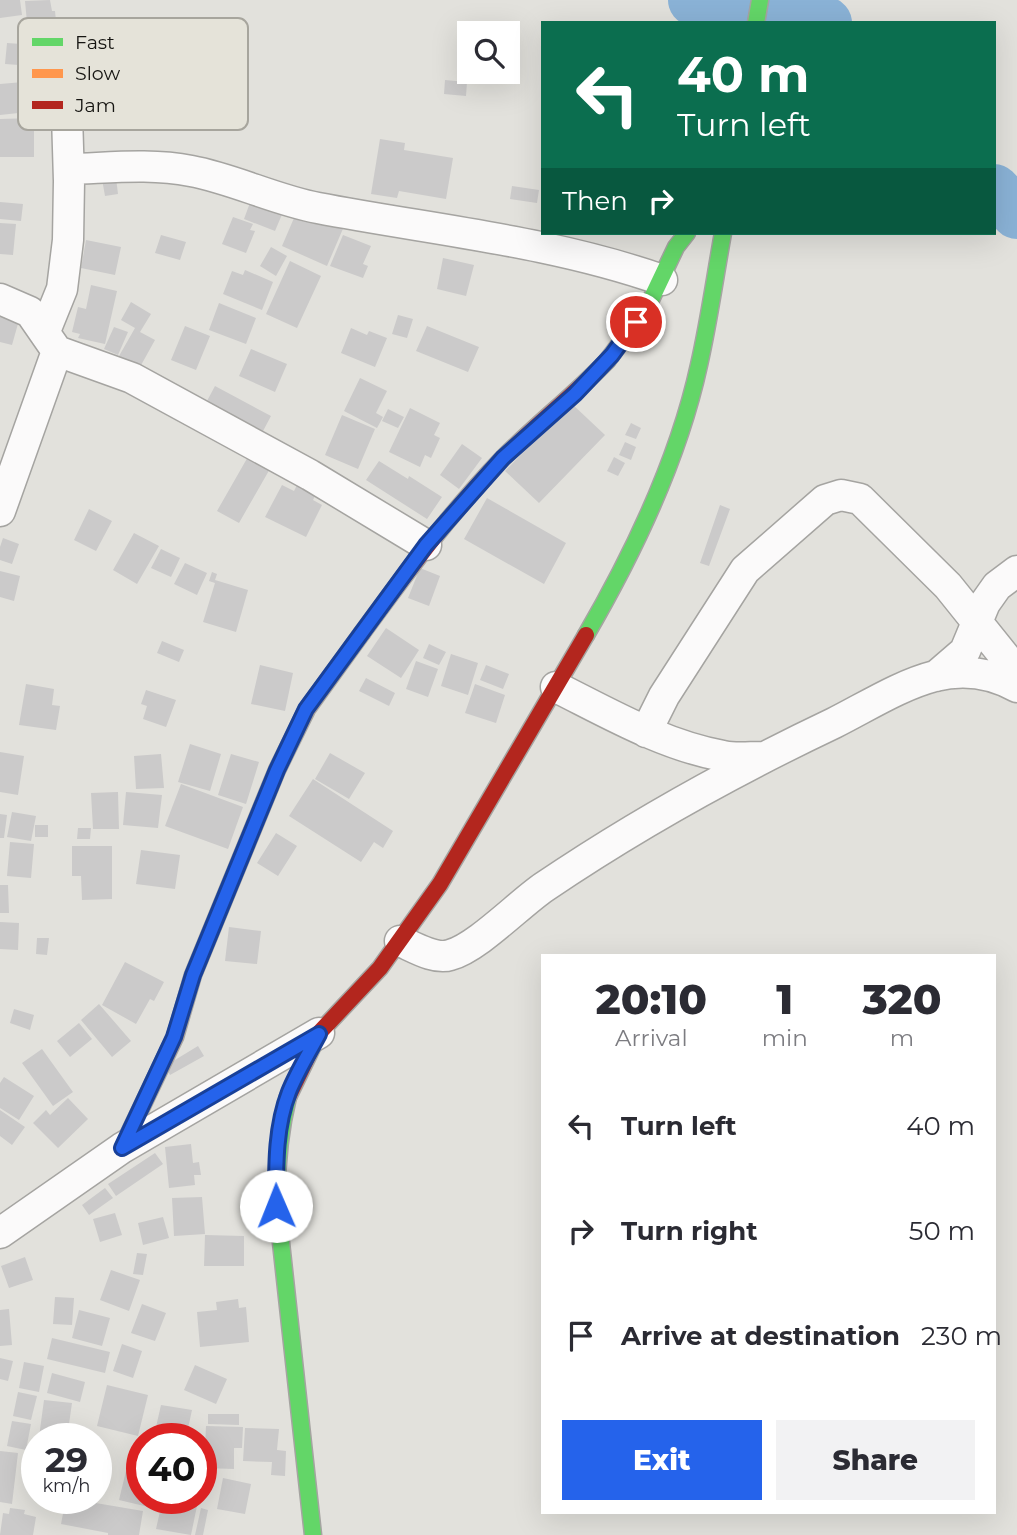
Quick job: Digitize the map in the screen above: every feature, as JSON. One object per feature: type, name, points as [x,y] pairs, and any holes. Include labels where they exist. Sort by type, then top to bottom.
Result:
[{"type":"street","points":[[757,21],[760,0]]},
{"type":"street","points":[[0,511],[51,341],[62,289],[68,240],[68,130]]},
{"type":"street","points":[[69,169],[157,166],[192,171],[316,208],[505,240],[628,268],[662,280]]},
{"type":"street","points":[[122,1148],[174,1037],[193,975],[277,770],[306,709],[426,545],[503,458],[575,394],[612,355],[648,306],[676,247],[685,235]]},
{"type":"street","points":[[313,1535],[278,1219],[276,1167],[279,1134],[289,1093],[319,1034],[380,968],[440,884],[603,605],[648,512],[678,437],[699,366],[723,235]]},
{"type":"street","points":[[0,299],[30,312],[51,341],[132,378],[310,475],[426,545]]},
{"type":"street","points":[[646,732],[664,696],[746,570],[825,500],[841,495],[860,499],[948,586],[1005,657],[1017,680]]},
{"type":"street","points":[[936,676],[965,651],[985,603],[997,586],[1017,571]]},
{"type":"street","points":[[400,942],[448,957],[463,950],[531,896],[591,855],[669,808],[762,757],[907,687],[936,676],[969,673],[1000,677],[1017,687]]},
{"type":"street","points":[[556,688],[646,732],[687,747],[726,757],[762,757]]},
{"type":"street","points":[[1,1230],[122,1148],[319,1034]]},
{"type":"building","points":[[0,0],[20,0],[22,15],[0,18]]},
{"type":"building","points":[[50,0],[56,18],[27,18],[25,1]]},
{"type":"building","points":[[7,43],[18,44],[18,65],[5,64]]},
{"type":"building","points":[[445,80],[467,84],[466,96],[444,94]]},
{"type":"building","points":[[18,82],[18,113],[0,115],[0,84]]},
{"type":"building","points":[[18,118],[18,130],[34,130],[34,157],[0,157],[0,119]]},
{"type":"building","points":[[380,139],[405,143],[404,150],[453,158],[446,199],[399,191],[397,198],[371,194]]},
{"type":"building","points":[[116,178],[118,194],[105,196],[102,179]]},
{"type":"building","points":[[512,186],[539,190],[537,203],[510,199]]},
{"type":"building","points":[[251,200],[283,212],[275,231],[244,219]]},
{"type":"building","points":[[0,202],[23,204],[21,221],[0,219]]},
{"type":"building","points":[[297,211],[330,225],[333,218],[345,224],[327,266],[282,246]]},
{"type":"building","points":[[233,217],[253,224],[250,230],[255,231],[246,253],[222,244]]},
{"type":"building","points":[[0,223],[16,224],[13,255],[0,254]]},
{"type":"building","points":[[161,235],[186,242],[180,260],[155,253]]},
{"type":"building","points":[[343,235],[371,246],[363,264],[368,266],[363,278],[330,266]]},
{"type":"building","points":[[86,240],[121,247],[115,275],[81,268]]},
{"type":"building","points":[[271,247],[287,256],[276,276],[260,266]]},
{"type":"building","points":[[443,258],[474,265],[466,296],[437,289]]},
{"type":"building","points":[[290,261],[321,276],[297,328],[266,314]]},
{"type":"building","points":[[245,270],[273,282],[262,310],[223,294],[232,271],[243,275]]},
{"type":"building","points":[[91,285],[117,291],[105,344],[78,338],[80,334],[72,332],[78,307],[86,309]]},
{"type":"building","points":[[131,302],[151,314],[140,332],[155,340],[140,367],[119,356],[135,328],[121,320]]},
{"type":"building","points":[[219,303],[256,318],[246,344],[209,330]]},
{"type":"building","points":[[0,307],[21,313],[12,345],[0,342]]},
{"type":"building","points":[[398,315],[413,319],[407,338],[392,334]]},
{"type":"building","points":[[185,326],[210,336],[196,370],[171,360]]},
{"type":"building","points":[[427,326],[479,347],[468,372],[416,351]]},
{"type":"building","points":[[114,327],[128,332],[118,355],[104,349]]},
{"type":"building","points":[[351,328],[367,335],[369,331],[387,338],[375,367],[341,353]]},
{"type":"building","points":[[251,349],[287,364],[275,392],[239,376]]},
{"type":"building","points":[[360,378],[387,391],[376,413],[383,417],[377,428],[344,411]]},
{"type":"building","points":[[215,386],[271,416],[263,431],[207,401]]},
{"type":"building","points":[[571,403],[605,435],[539,503],[505,471]]},
{"type":"building","points":[[410,408],[440,423],[434,435],[440,438],[431,458],[425,455],[420,467],[389,452]]},
{"type":"building","points":[[388,409],[404,417],[398,428],[382,421]]},
{"type":"building","points":[[342,415],[375,429],[358,469],[325,455]]},
{"type":"building","points":[[631,423],[641,428],[636,439],[625,435]]},
{"type":"building","points":[[625,442],[636,447],[631,460],[619,455]]},
{"type":"building","points":[[462,444],[482,458],[459,489],[440,475]]},
{"type":"building","points":[[249,455],[271,467],[239,523],[217,511]]},
{"type":"building","points":[[614,457],[625,463],[618,476],[607,471]]},
{"type":"building","points":[[379,461],[442,497],[427,519],[366,480]]},
{"type":"building","points":[[298,483],[317,492],[313,500],[322,505],[306,537],[265,517],[282,485],[294,491]]},
{"type":"building","points":[[487,498],[566,543],[544,584],[464,539]]},
{"type":"building","points":[[720,505],[730,509],[709,566],[700,563]]},
{"type":"building","points":[[89,509],[112,521],[96,551],[74,540]]},
{"type":"building","points":[[134,533],[159,546],[137,584],[113,570]]},
{"type":"building","points":[[3,538],[19,544],[12,564],[0,560]]},
{"type":"building","points":[[161,549],[180,558],[171,577],[151,568]]},
{"type":"building","points":[[185,563],[207,573],[197,595],[174,584]]},
{"type":"building","points":[[420,568],[440,576],[429,606],[408,598]]},
{"type":"building","points":[[0,571],[20,576],[14,601],[0,597]]},
{"type":"building","points":[[212,572],[217,574],[215,580],[248,590],[236,632],[203,622],[215,583],[209,581]]},
{"type":"building","points":[[386,628],[419,650],[401,678],[367,656]]},
{"type":"building","points":[[162,641],[184,650],[179,662],[157,653]]},
{"type":"building","points":[[429,644],[446,652],[439,665],[423,658]]},
{"type":"building","points":[[451,654],[478,663],[468,695],[441,686]]},
{"type":"building","points":[[416,661],[438,669],[428,697],[406,689]]},
{"type":"building","points":[[260,665],[293,673],[285,711],[251,704]]},
{"type":"building","points":[[486,665],[509,674],[503,689],[480,680]]},
{"type":"building","points":[[366,678],[395,693],[389,706],[359,691]]},
{"type":"building","points":[[26,684],[54,689],[52,705],[60,706],[56,730],[19,725]]},
{"type":"building","points":[[475,684],[505,695],[496,723],[465,713]]},
{"type":"building","points":[[146,690],[176,700],[166,727],[143,719],[147,706],[141,704]]},
{"type":"building","points":[[190,744],[221,754],[210,791],[178,782]]},
{"type":"building","points":[[0,752],[24,756],[18,795],[0,792]]},
{"type":"building","points":[[330,753],[365,773],[349,799],[315,779]]},
{"type":"building","points":[[161,754],[164,788],[136,789],[134,756]]},
{"type":"building","points":[[231,754],[259,762],[246,804],[218,795]]},
{"type":"building","points":[[313,779],[393,831],[383,848],[374,842],[361,862],[289,816]]},
{"type":"building","points":[[181,784],[243,807],[228,849],[165,826]]},
{"type":"building","points":[[118,792],[119,829],[93,829],[91,793]]},
{"type":"building","points":[[126,792],[162,795],[158,828],[123,825]]},
{"type":"building","points":[[12,812],[36,816],[31,841],[7,837]]},
{"type":"building","points":[[0,814],[7,815],[4,838],[0,838]]},
{"type":"building","points":[[35,825],[48,825],[48,837],[35,837]]},
{"type":"building","points":[[78,828],[91,828],[90,839],[77,839]]},
{"type":"building","points":[[276,833],[297,846],[278,876],[257,863]]},
{"type":"building","points":[[10,842],[34,844],[31,878],[7,876]]},
{"type":"building","points":[[72,846],[112,846],[112,899],[82,900],[81,876],[72,876]]},
{"type":"building","points":[[141,850],[180,855],[175,889],[136,884]]},
{"type":"building","points":[[0,885],[8,885],[9,913],[0,913]]},
{"type":"building","points":[[0,922],[19,923],[18,950],[0,949]]},
{"type":"building","points":[[229,927],[261,931],[257,964],[225,961]]},
{"type":"building","points":[[37,938],[49,938],[47,955],[36,954]]},
{"type":"building","points":[[125,962],[164,982],[154,1001],[150,999],[136,1024],[102,1005]]},
{"type":"building","points":[[99,1004],[131,1041],[112,1057],[81,1020]]},
{"type":"building","points":[[14,1009],[34,1015],[30,1030],[10,1023]]},
{"type":"building","points":[[79,1023],[92,1039],[70,1057],[57,1041]]},
{"type":"building","points":[[198,1046],[204,1056],[170,1075],[165,1066]]},
{"type":"building","points":[[42,1049],[73,1092],[53,1106],[22,1063]]},
{"type":"building","points":[[4,1077],[34,1096],[19,1120],[0,1108],[0,1083]]},
{"type":"building","points":[[68,1098],[88,1119],[58,1148],[33,1123],[46,1110],[50,1115]]},
{"type":"building","points":[[0,1110],[25,1127],[12,1145],[0,1136]]},
{"type":"building","points":[[191,1144],[193,1163],[199,1162],[201,1175],[194,1175],[195,1185],[169,1188],[165,1147]]},
{"type":"building","points":[[155,1153],[163,1164],[116,1196],[108,1184]]},
{"type":"building","points":[[105,1188],[113,1198],[89,1215],[82,1205]]},
{"type":"building","points":[[202,1197],[205,1234],[174,1236],[172,1198]]},
{"type":"building","points":[[115,1213],[122,1235],[100,1242],[93,1219]]},
{"type":"building","points":[[163,1217],[169,1238],[143,1245],[138,1223]]},
{"type":"building","points":[[205,1235],[244,1236],[244,1266],[204,1266]]},
{"type":"building","points":[[137,1253],[147,1254],[143,1275],[133,1274]]},
{"type":"building","points":[[25,1257],[33,1280],[9,1288],[1,1266]]},
{"type":"building","points":[[111,1270],[140,1280],[129,1311],[100,1300]]},
{"type":"building","points":[[55,1297],[74,1298],[72,1325],[53,1324]]},
{"type":"building","points":[[238,1299],[239,1308],[246,1307],[249,1342],[200,1347],[197,1312],[217,1310],[216,1302]]},
{"type":"building","points":[[142,1304],[166,1313],[155,1341],[131,1333]]},
{"type":"building","points":[[9,1309],[12,1345],[0,1346],[0,1310]]},
{"type":"building","points":[[79,1310],[110,1318],[102,1346],[72,1338]]},
{"type":"building","points":[[52,1338],[110,1352],[105,1373],[47,1359]]},
{"type":"building","points":[[122,1344],[142,1351],[133,1378],[113,1371]]},
{"type":"building","points":[[0,1358],[13,1361],[8,1381],[0,1379]]},
{"type":"building","points":[[24,1362],[44,1366],[39,1392],[19,1388]]},
{"type":"building","points":[[195,1365],[227,1379],[216,1404],[184,1390]]},
{"type":"building","points":[[52,1373],[85,1382],[80,1402],[47,1393]]},
{"type":"building","points":[[107,1385],[148,1395],[141,1423],[126,1423],[126,1433],[112,1430],[112,1423],[98,1423]]},
{"type":"building","points":[[18,1392],[37,1396],[31,1420],[13,1416]]},
{"type":"building","points":[[44,1400],[72,1403],[69,1423],[41,1423]]},
{"type":"building","points":[[161,1405],[192,1410],[189,1423],[157,1423]]},
{"type":"building","points":[[208,1414],[239,1414],[239,1425],[208,1423]]},
{"type":"building","points":[[12,1421],[25,1423],[21,1423],[21,1449],[7,1446]]},
{"type":"building","points":[[217,1426],[243,1427],[242,1448],[234,1448],[234,1469],[217,1468]]},
{"type":"building","points":[[245,1428],[279,1429],[277,1450],[286,1451],[285,1476],[271,1475],[272,1462],[243,1461]]},
{"type":"building","points":[[0,1451],[18,1453],[12,1504],[0,1502]]},
{"type":"building","points":[[126,1471],[126,1502],[119,1500]]},
{"type":"building","points":[[223,1478],[251,1484],[245,1514],[217,1509]]},
{"type":"building","points":[[112,1506],[126,1508],[126,1514],[142,1514],[139,1535],[108,1535],[61,1524],[63,1514],[112,1514]]},
{"type":"building","points":[[10,1508],[21,1509],[21,1514],[36,1517],[33,1535],[0,1535],[3,1513],[9,1514]]},
{"type":"building","points":[[159,1514],[195,1514],[191,1535],[156,1529]]},
{"type":"building","points":[[200,1514],[207,1514],[203,1535],[195,1535]]},
{"type":"waterway","points":[[694,0],[733,4]]},
{"type":"waterway","points":[[785,12],[819,21]]},
{"type":"waterway","points":[[996,192],[1017,213]]},
{"type":"traffic: fast","points":[[756,21],[760,0]]},
{"type":"traffic: fast","points":[[607,361],[648,306],[676,247],[685,235]]},
{"type":"traffic: fast","points":[[586,635],[621,572],[653,504],[680,435],[703,348],[723,235]]},
{"type":"traffic: fast","points":[[288,1097],[279,1151],[277,1206],[313,1535]]},
{"type":"traffic: slow","points":[[122,1148],[175,1037],[193,975],[277,770],[307,709],[362,633]]},
{"type":"traffic: jam","points":[[362,633],[464,501],[515,446],[607,361]]},
{"type":"traffic: jam","points":[[288,1097],[319,1033],[380,968],[440,884],[586,635]]},
{"type":"route","points":[[276,1206],[279,1134],[289,1093],[319,1034],[122,1148],[174,1037],[193,975],[277,770],[306,709],[426,545],[503,458],[575,394],[612,355],[636,322]]}]
